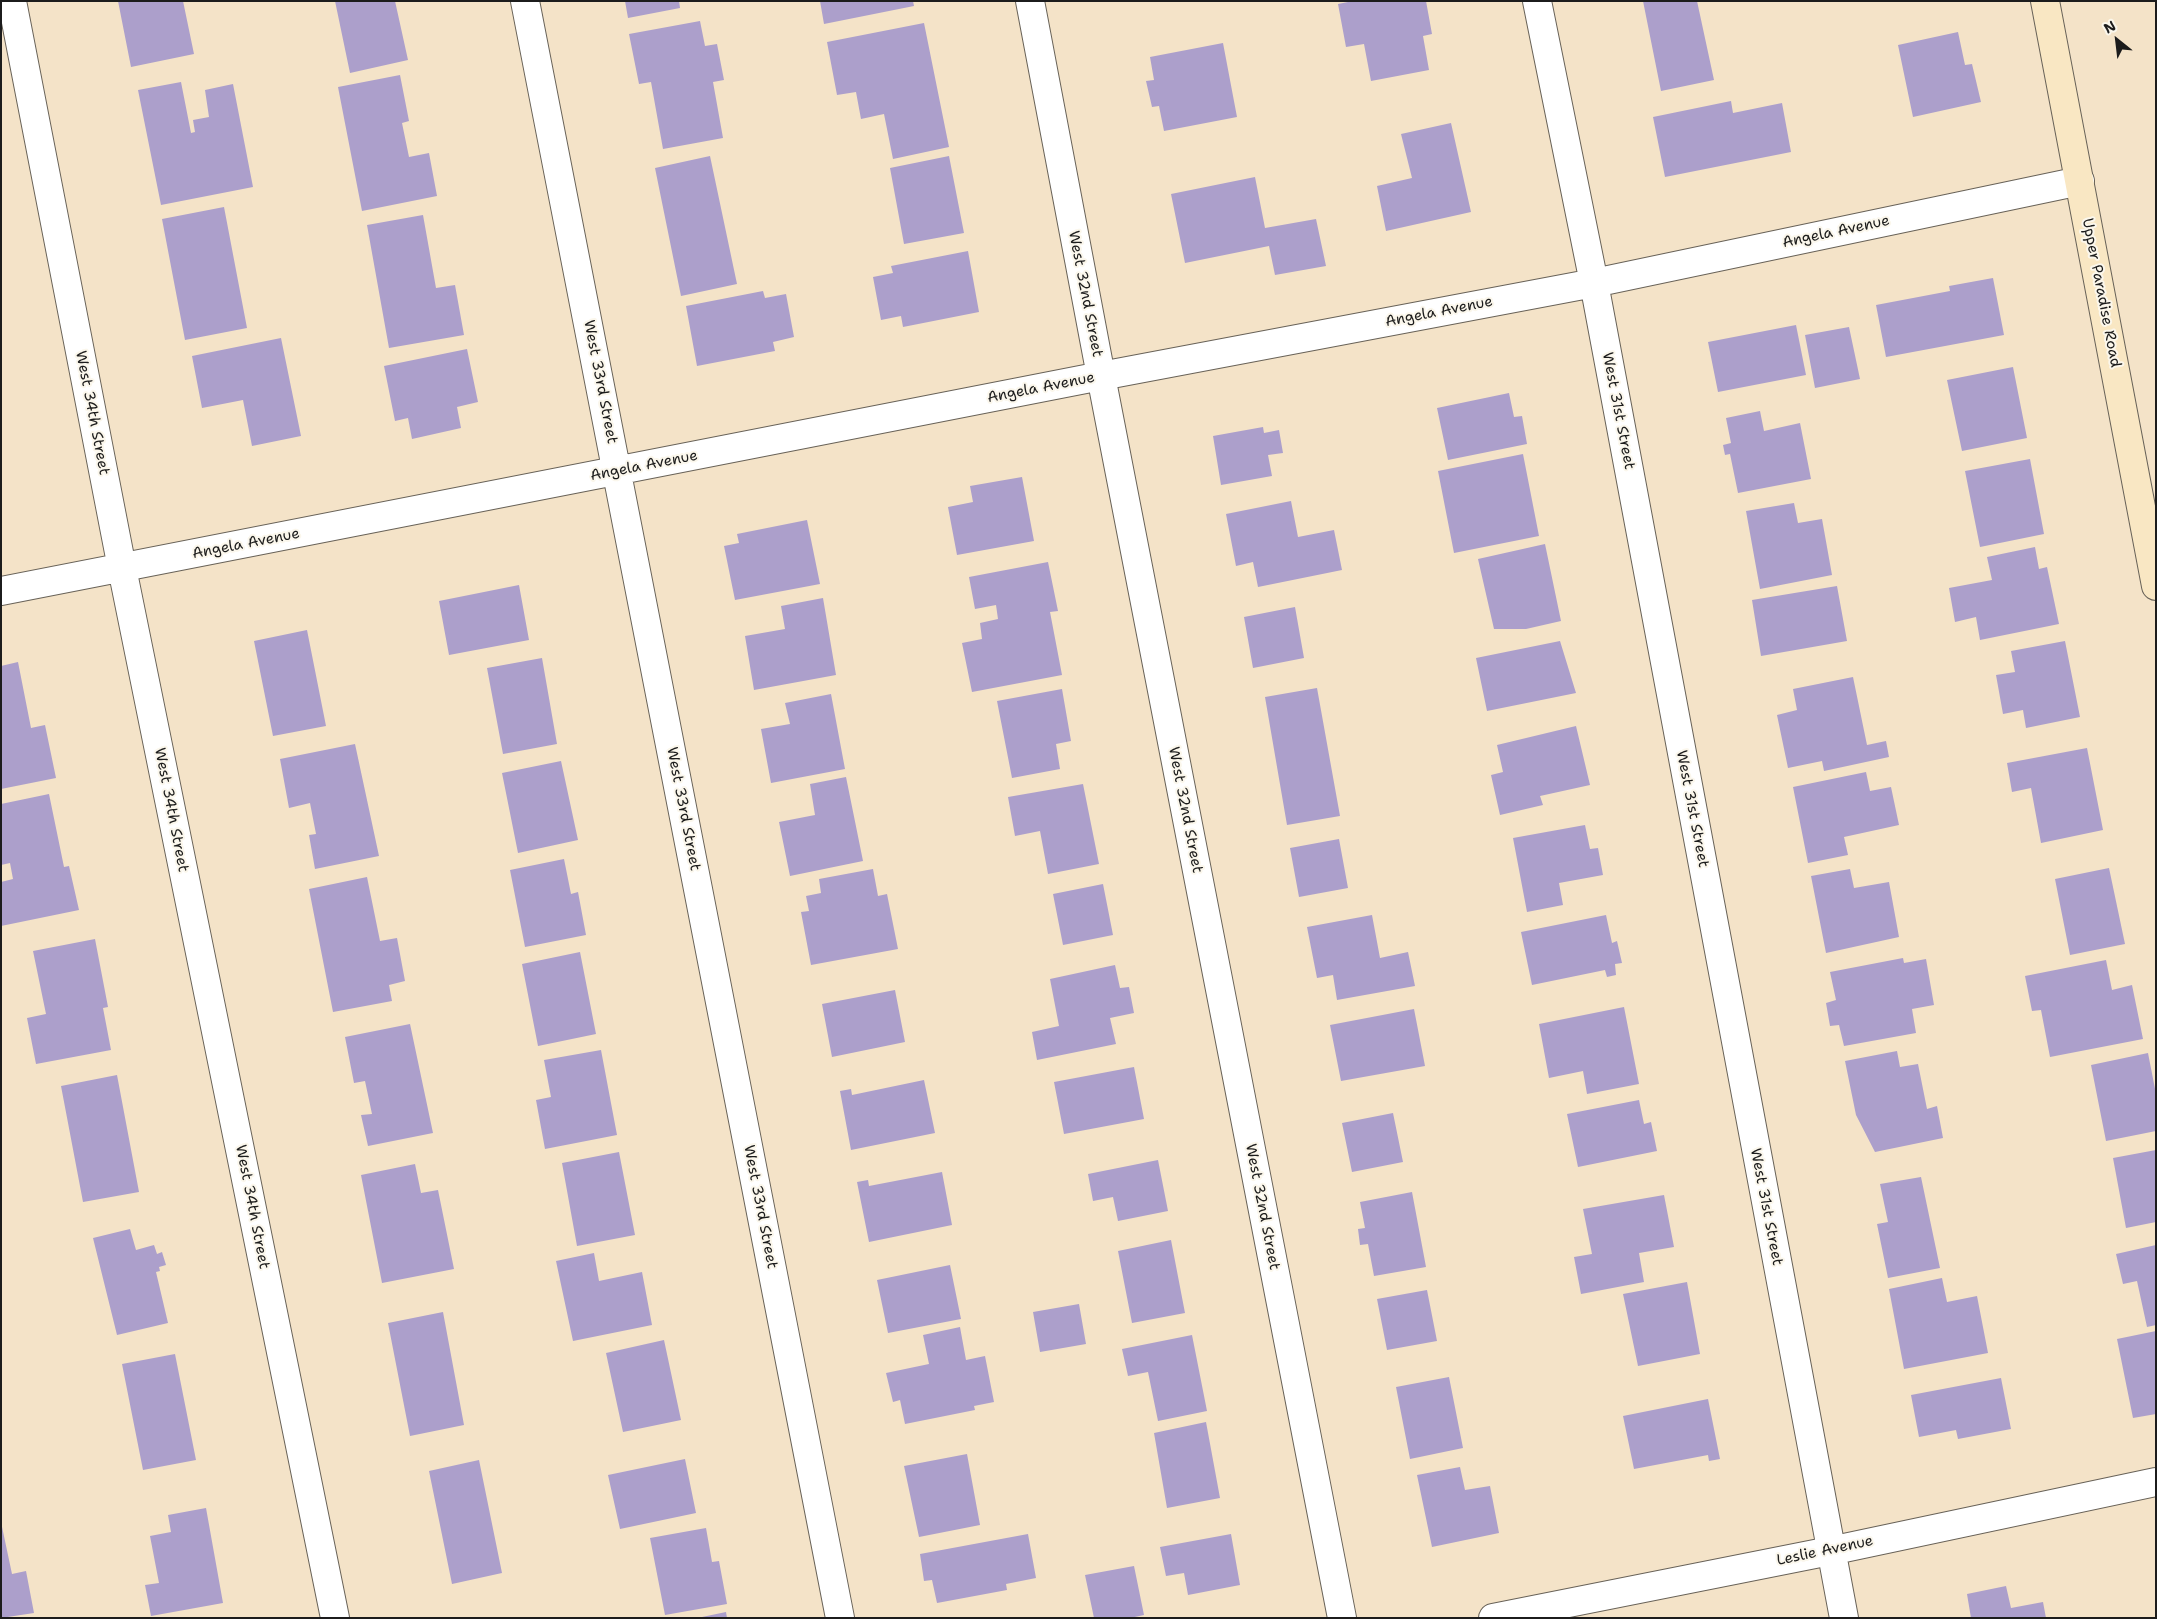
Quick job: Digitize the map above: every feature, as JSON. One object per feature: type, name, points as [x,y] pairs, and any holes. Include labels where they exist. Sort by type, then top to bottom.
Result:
[{"type":"street","name":"West 34th Street","points":[[12,1],[122,568],[335,1618]]},
{"type":"street","name":"West 33rd Street","points":[[525,1],[840,1618]]},
{"type":"street","name":"West 32nd Street","points":[[1030,1],[1342,1618]]},
{"type":"street","name":"West 31st Street","points":[[1537,1],[1594,283],[1844,1618]]},
{"type":"street","name":"Upper Paradise Road","points":[[2044,1],[2080,181],[2156,586]]},
{"type":"street","name":"Angela Avenue","points":[[1,591],[1101,376],[1594,283],[2080,181]]},
{"type":"street","name":"Leslie Avenue","points":[[1493,1618],[1830,1551],[2156,1482]]},
{"type":"building","points":[[118,1],[183,1],[194,54],[131,67]]},
{"type":"building","points":[[335,1],[395,1],[408,60],[350,73]]},
{"type":"building","points":[[625,1],[679,1],[680,8],[628,18]]},
{"type":"building","points":[[820,1],[913,1],[914,6],[824,24]]},
{"type":"building","points":[[1353,1],[1426,1],[1432,34],[1423,36],[1429,70],[1371,81],[1364,44],[1346,47],[1338,4]]},
{"type":"building","points":[[1643,1],[1697,1],[1714,80],[1661,91]]},
{"type":"building","points":[[700,21],[705,46],[717,44],[724,80],[713,82],[723,138],[663,149],[651,82],[639,84],[629,34]]},
{"type":"building","points":[[924,23],[949,147],[893,159],[884,114],[861,119],[856,92],[837,95],[827,42]]},
{"type":"building","points":[[1958,32],[1965,65],[1972,64],[1981,102],[1913,117],[1898,45]]},
{"type":"building","points":[[1223,43],[1237,117],[1164,131],[1159,106],[1152,107],[1146,81],[1154,80],[1150,57]]},
{"type":"building","points":[[400,75],[409,121],[402,123],[409,157],[429,153],[437,196],[362,211],[338,87]]},
{"type":"building","points":[[181,82],[191,133],[195,132],[193,120],[209,117],[205,90],[233,84],[253,187],[161,205],[138,90]]},
{"type":"building","points":[[1731,101],[1733,113],[1782,103],[1791,152],[1665,177],[1653,117]]},
{"type":"building","points":[[1451,123],[1471,212],[1386,231],[1377,186],[1412,178],[1401,134]]},
{"type":"building","points":[[710,156],[737,284],[681,296],[655,168]]},
{"type":"building","points":[[949,156],[964,233],[904,244],[890,168]]},
{"type":"building","points":[[1255,177],[1265,228],[1316,219],[1326,266],[1275,275],[1269,246],[1185,263],[1171,194]]},
{"type":"building","points":[[224,207],[247,328],[185,340],[162,219]]},
{"type":"building","points":[[423,215],[436,288],[455,285],[464,335],[389,348],[367,225]]},
{"type":"building","points":[[968,251],[979,312],[903,327],[901,316],[881,320],[873,277],[893,273],[891,266]]},
{"type":"building","points":[[1993,278],[2004,335],[1886,357],[1876,305],[1950,291],[1949,286]]},
{"type":"building","points":[[763,291],[765,298],[786,294],[794,337],[773,342],[775,351],[697,366],[686,306]]},
{"type":"building","points":[[1796,325],[1806,375],[1718,392],[1708,342]]},
{"type":"building","points":[[1849,327],[1860,379],[1815,388],[1805,335]]},
{"type":"building","points":[[281,338],[301,436],[252,446],[243,400],[202,408],[192,356]]},
{"type":"building","points":[[467,349],[478,402],[457,407],[461,428],[412,439],[408,418],[395,421],[384,366]]},
{"type":"building","points":[[2013,367],[2027,438],[1962,451],[1947,380]]},
{"type":"building","points":[[1509,393],[1514,417],[1522,416],[1527,444],[1448,460],[1437,408]]},
{"type":"building","points":[[1760,411],[1764,431],[1800,423],[1811,479],[1738,493],[1730,454],[1725,455],[1723,445],[1731,443],[1726,418]]},
{"type":"building","points":[[1263,427],[1264,433],[1279,430],[1283,453],[1268,455],[1272,476],[1221,485],[1213,436]]},
{"type":"building","points":[[1523,454],[1539,536],[1454,553],[1438,471]]},
{"type":"building","points":[[2030,459],[2044,534],[1980,547],[1965,471]]},
{"type":"building","points":[[1022,477],[1034,541],[957,555],[948,507],[973,502],[970,486]]},
{"type":"building","points":[[1291,501],[1298,537],[1334,530],[1342,570],[1258,587],[1253,562],[1236,566],[1226,514]]},
{"type":"building","points":[[1794,503],[1798,523],[1822,519],[1832,575],[1760,589],[1746,511]]},
{"type":"building","points":[[807,520],[820,584],[735,600],[724,546],[739,543],[737,534]]},
{"type":"building","points":[[1545,544],[1561,621],[1526,629],[1494,629],[1478,559]]},
{"type":"building","points":[[2035,547],[2039,569],[2047,567],[2059,624],[1980,640],[1976,617],[1955,622],[1949,588],[1992,580],[1987,557]]},
{"type":"building","points":[[1048,562],[1058,611],[1050,612],[1062,675],[972,692],[962,643],[982,639],[980,623],[998,619],[996,605],[975,609],[969,577]]},
{"type":"building","points":[[519,585],[529,640],[449,655],[439,601]]},
{"type":"building","points":[[1837,586],[1847,641],[1761,656],[1752,600]]},
{"type":"building","points":[[823,598],[836,675],[754,690],[745,636],[785,629],[781,606]]},
{"type":"building","points":[[1295,607],[1304,658],[1253,668],[1244,617]]},
{"type":"building","points":[[307,630],[326,726],[273,736],[254,641]]},
{"type":"building","points":[[1560,641],[1576,693],[1487,711],[1476,658]]},
{"type":"building","points":[[2065,641],[2080,717],[2026,728],[2023,710],[2003,714],[1996,675],[2015,672],[2011,651]]},
{"type":"building","points":[[542,658],[557,744],[503,754],[487,668]]},
{"type":"building","points":[[18,662],[31,728],[45,725],[56,778],[1,789],[1,666]]},
{"type":"building","points":[[1853,677],[1867,745],[1886,741],[1889,757],[1824,771],[1822,761],[1788,768],[1777,715],[1797,710],[1793,689]]},
{"type":"building","points":[[1317,688],[1340,816],[1287,825],[1265,697]]},
{"type":"building","points":[[1062,689],[1071,741],[1056,744],[1060,769],[1012,778],[997,701]]},
{"type":"building","points":[[831,694],[845,769],[771,783],[761,729],[790,724],[785,703]]},
{"type":"building","points":[[1576,726],[1590,785],[1540,796],[1543,805],[1500,815],[1491,775],[1503,772],[1497,745]]},
{"type":"building","points":[[355,744],[379,856],[315,869],[309,835],[316,834],[310,803],[289,808],[280,759]]},
{"type":"building","points":[[2087,748],[2103,830],[2041,843],[2031,788],[2012,792],[2007,763]]},
{"type":"building","points":[[561,761],[578,840],[518,853],[502,773]]},
{"type":"building","points":[[1866,772],[1870,791],[1891,787],[1899,825],[1844,837],[1848,855],[1808,863],[1793,787]]},
{"type":"building","points":[[846,777],[863,861],[790,876],[779,822],[815,815],[810,784]]},
{"type":"building","points":[[1083,784],[1099,864],[1048,874],[1040,831],[1015,836],[1008,797]]},
{"type":"building","points":[[49,794],[64,867],[69,866],[79,910],[1,926],[1,882],[13,879],[10,863],[1,865],[1,804]]},
{"type":"building","points":[[1585,825],[1590,849],[1598,848],[1603,875],[1559,883],[1563,905],[1527,912],[1513,838]]},
{"type":"building","points":[[1339,839],[1348,888],[1299,897],[1290,848]]},
{"type":"building","points":[[564,859],[571,894],[578,892],[586,935],[525,947],[510,870]]},
{"type":"building","points":[[2109,868],[2125,944],[2070,955],[2055,879]]},
{"type":"building","points":[[873,869],[878,896],[887,894],[898,949],[811,965],[801,912],[809,911],[806,896],[821,893],[819,879]]},
{"type":"building","points":[[1850,869],[1854,888],[1889,882],[1899,937],[1826,953],[1811,876]]},
{"type":"building","points":[[367,877],[380,941],[397,938],[405,981],[389,985],[392,1001],[333,1012],[309,889]]},
{"type":"building","points":[[1103,884],[1113,935],[1063,945],[1053,894]]},
{"type":"building","points":[[1372,915],[1380,958],[1408,952],[1415,986],[1337,1000],[1333,975],[1317,978],[1307,927]]},
{"type":"building","points":[[1606,915],[1612,943],[1617,941],[1622,963],[1615,964],[1616,975],[1607,977],[1605,970],[1532,985],[1521,932]]},
{"type":"building","points":[[95,939],[108,1007],[103,1008],[111,1050],[36,1064],[27,1018],[46,1014],[33,951]]},
{"type":"building","points":[[580,952],[596,1034],[538,1046],[522,964]]},
{"type":"building","points":[[1903,958],[1904,963],[1926,959],[1934,1005],[1912,1009],[1916,1033],[1844,1046],[1839,1025],[1830,1026],[1826,1003],[1836,1000],[1830,972]]},
{"type":"building","points":[[2106,960],[2112,990],[2132,985],[2143,1039],[2050,1057],[2041,1010],[2032,1011],[2025,976]]},
{"type":"building","points":[[1115,965],[1120,988],[1129,987],[1134,1013],[1110,1018],[1116,1044],[1037,1060],[1032,1032],[1059,1026],[1050,979]]},
{"type":"building","points":[[895,990],[905,1042],[832,1057],[822,1004]]},
{"type":"building","points":[[1624,1007],[1639,1084],[1587,1094],[1583,1071],[1549,1078],[1539,1024]]},
{"type":"building","points":[[1414,1009],[1425,1066],[1341,1081],[1330,1025]]},
{"type":"building","points":[[410,1024],[433,1133],[368,1146],[361,1115],[372,1114],[365,1081],[354,1083],[345,1037]]},
{"type":"building","points":[[601,1050],[617,1135],[545,1149],[536,1100],[551,1097],[544,1060]]},
{"type":"building","points":[[1897,1051],[1900,1067],[1918,1064],[1927,1109],[1937,1106],[1943,1138],[1875,1152],[1856,1115],[1845,1061]]},
{"type":"building","points":[[2148,1053],[2156,1094],[2156,1131],[2106,1141],[2091,1065]]},
{"type":"building","points":[[1134,1067],[1144,1119],[1064,1134],[1054,1082]]},
{"type":"building","points":[[117,1075],[139,1192],[83,1202],[61,1086]]},
{"type":"building","points":[[924,1080],[935,1133],[851,1150],[840,1091],[851,1089],[852,1095]]},
{"type":"building","points":[[1639,1100],[1644,1124],[1651,1122],[1657,1151],[1578,1167],[1567,1114]]},
{"type":"building","points":[[1393,1113],[1403,1162],[1352,1172],[1342,1123]]},
{"type":"building","points":[[2156,1150],[2156,1222],[2126,1228],[2113,1158]]},
{"type":"building","points":[[619,1152],[635,1235],[577,1246],[562,1163]]},
{"type":"building","points":[[1158,1160],[1168,1211],[1118,1221],[1113,1197],[1093,1201],[1088,1174]]},
{"type":"building","points":[[415,1164],[421,1193],[438,1190],[454,1269],[382,1283],[361,1175]]},
{"type":"building","points":[[942,1172],[952,1225],[869,1242],[857,1182],[868,1180],[869,1186]]},
{"type":"building","points":[[1921,1177],[1940,1268],[1888,1278],[1877,1224],[1888,1222],[1880,1184]]},
{"type":"building","points":[[1412,1192],[1426,1267],[1374,1276],[1368,1244],[1360,1245],[1358,1229],[1365,1228],[1360,1202]]},
{"type":"building","points":[[1664,1195],[1674,1247],[1639,1253],[1644,1282],[1581,1294],[1574,1257],[1592,1254],[1583,1209]]},
{"type":"building","points":[[130,1229],[136,1250],[154,1245],[157,1254],[162,1252],[166,1265],[159,1267],[160,1271],[156,1272],[168,1323],[117,1335],[93,1238]]},
{"type":"building","points":[[1171,1240],[1185,1313],[1132,1323],[1118,1251]]},
{"type":"building","points":[[2156,1245],[2156,1325],[2147,1327],[2137,1281],[2123,1284],[2116,1254]]},
{"type":"building","points":[[594,1253],[599,1281],[642,1272],[652,1325],[573,1341],[556,1261]]},
{"type":"building","points":[[950,1265],[961,1319],[888,1333],[877,1280]]},
{"type":"building","points":[[1942,1278],[1947,1302],[1977,1296],[1988,1353],[1904,1369],[1889,1289]]},
{"type":"building","points":[[1687,1282],[1700,1354],[1638,1366],[1623,1294]]},
{"type":"building","points":[[1427,1290],[1437,1341],[1387,1350],[1377,1299]]},
{"type":"building","points":[[1079,1304],[1086,1344],[1040,1352],[1033,1312]]},
{"type":"building","points":[[443,1312],[464,1425],[410,1436],[388,1323]]},
{"type":"building","points":[[960,1327],[966,1360],[985,1356],[994,1402],[974,1406],[975,1410],[905,1424],[900,1400],[893,1402],[886,1373],[929,1364],[923,1335]]},
{"type":"building","points":[[2156,1331],[2156,1414],[2133,1418],[2117,1339]]},
{"type":"building","points":[[1192,1335],[1207,1411],[1158,1421],[1148,1372],[1128,1376],[1122,1349]]},
{"type":"building","points":[[664,1340],[681,1420],[623,1432],[606,1353]]},
{"type":"building","points":[[175,1354],[196,1460],[143,1470],[122,1364]]},
{"type":"building","points":[[1449,1377],[1463,1448],[1410,1459],[1396,1387]]},
{"type":"building","points":[[2001,1378],[2011,1429],[1958,1439],[1956,1430],[1919,1437],[1911,1395]]},
{"type":"building","points":[[1708,1399],[1720,1459],[1709,1461],[1708,1455],[1634,1469],[1623,1416]]},
{"type":"building","points":[[1206,1422],[1220,1498],[1167,1508],[1154,1433]]},
{"type":"building","points":[[967,1454],[980,1525],[919,1537],[904,1466]]},
{"type":"building","points":[[685,1459],[696,1513],[620,1529],[608,1475]]},
{"type":"building","points":[[479,1460],[502,1573],[452,1584],[429,1471]]},
{"type":"building","points":[[1460,1467],[1465,1490],[1490,1486],[1499,1533],[1432,1547],[1417,1475]]},
{"type":"building","points":[[206,1508],[223,1603],[151,1616],[145,1585],[159,1583],[150,1536],[171,1532],[168,1515]]},
{"type":"building","points":[[1,1522],[12,1574],[26,1571],[34,1613],[1,1618]]},
{"type":"building","points":[[706,1528],[712,1562],[719,1561],[727,1604],[665,1615],[650,1538]]},
{"type":"building","points":[[1028,1534],[1036,1578],[1006,1584],[1007,1590],[937,1603],[932,1580],[924,1581],[920,1554]]},
{"type":"building","points":[[1231,1534],[1240,1585],[1188,1595],[1184,1573],[1166,1576],[1160,1547]]},
{"type":"building","points":[[1134,1566],[1144,1615],[1130,1618],[1094,1618],[1085,1575]]},
{"type":"building","points":[[2006,1586],[2011,1608],[2043,1602],[2046,1618],[1971,1618],[1967,1594]]},
{"type":"building","points":[[726,1612],[727,1618],[702,1618],[702,1617]]}]
